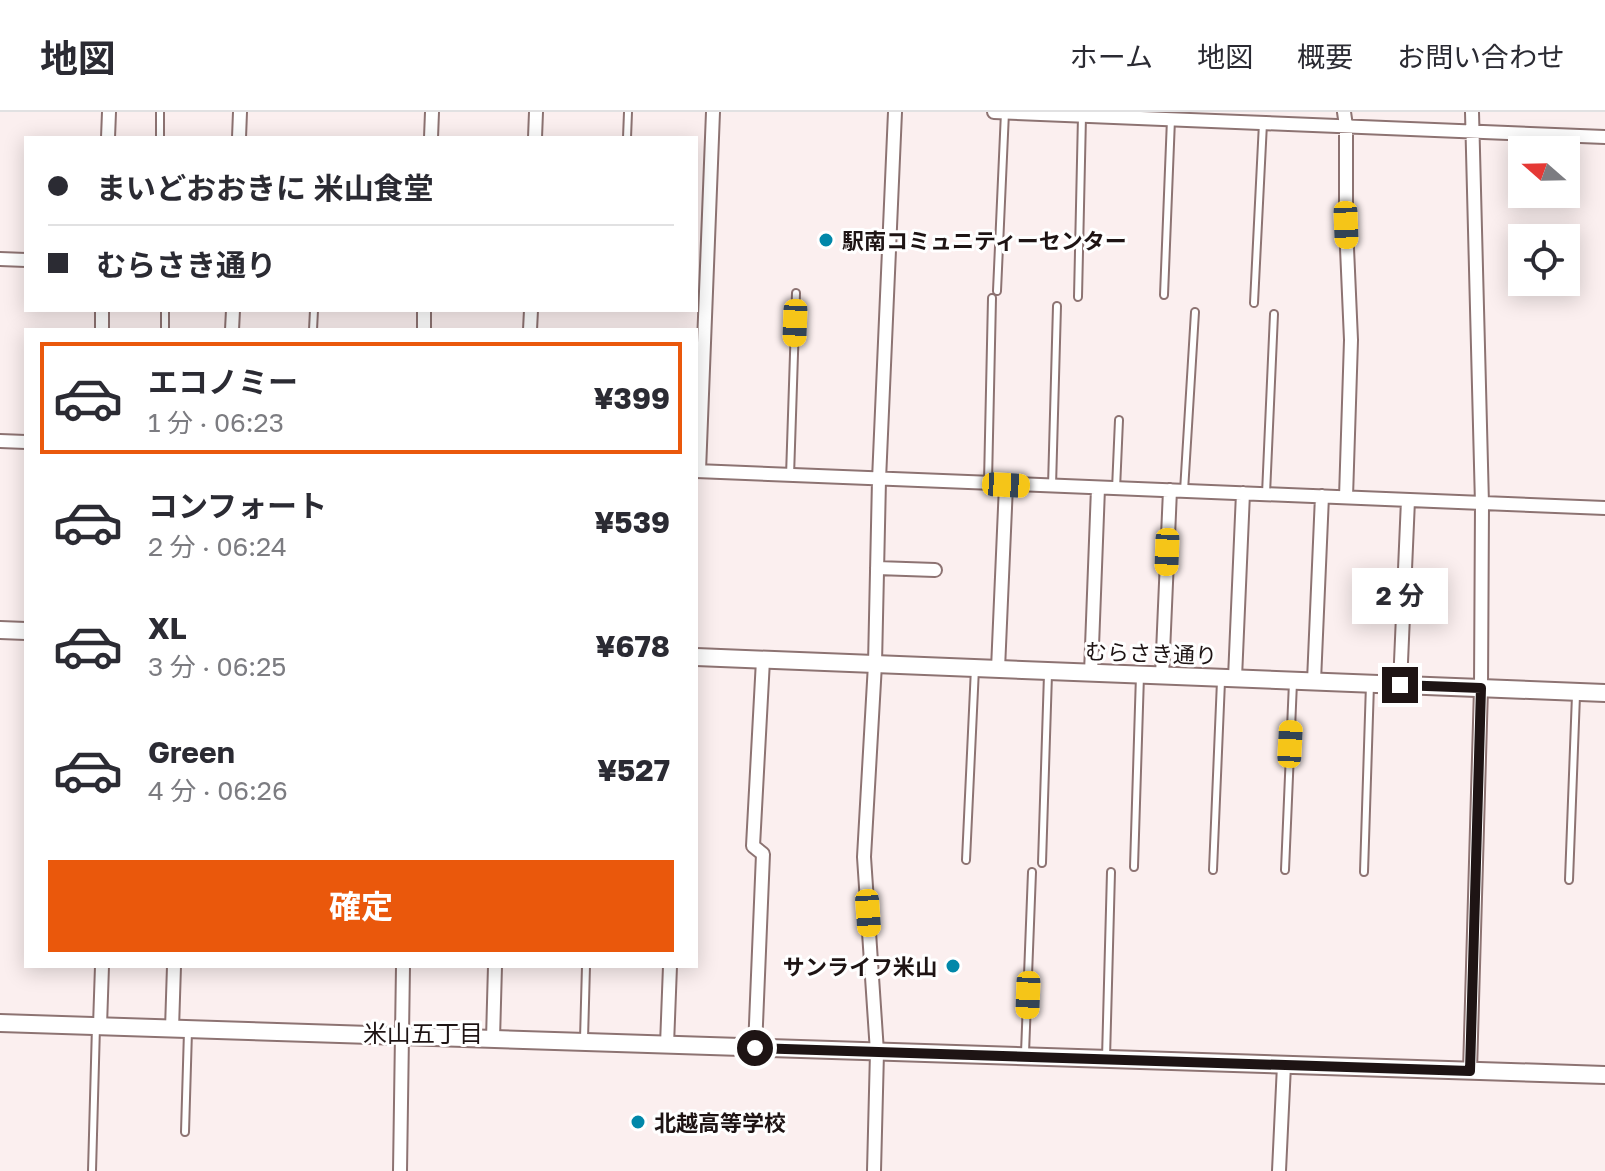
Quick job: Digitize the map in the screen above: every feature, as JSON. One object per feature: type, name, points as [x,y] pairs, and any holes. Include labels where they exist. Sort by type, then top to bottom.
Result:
[{"type":"street","points":[[108,136],[109,112]]},
{"type":"street","points":[[239,136],[240,112]]},
{"type":"street","points":[[431,136],[432,112]]},
{"type":"street","points":[[535,136],[536,112]]},
{"type":"street","points":[[713,112],[698,471],[1605,508]]},
{"type":"street","points":[[874,1171],[877,1052],[864,857],[875,664],[879,480],[895,112]]},
{"type":"street","points":[[994,112],[1605,137]]},
{"type":"street","points":[[1344,112],[1351,340],[1346,497]]},
{"type":"street","points":[[1470,1071],[1481,688],[1482,504],[1472,112]]},
{"type":"street","points":[[0,259],[24,260]]},
{"type":"street","points":[[0,441],[24,442]]},
{"type":"street","points":[[998,669],[1006,485]]},
{"type":"street","points":[[1091,673],[1098,488]]},
{"type":"street","points":[[1162,676],[1170,490]]},
{"type":"street","points":[[1228,678],[1243,493]]},
{"type":"street","points":[[1314,681],[1322,496]]},
{"type":"street","points":[[1400,685],[1408,500]]},
{"type":"street","points":[[877,568],[935,570]]},
{"type":"street","points":[[0,630],[24,631]]},
{"type":"street","name":"むらさき通り","points":[[698,657],[1605,693]]},
{"type":"street","points":[[755,1048],[763,854],[753,846],[763,660]]},
{"type":"street","points":[[98,1026],[102,968]]},
{"type":"street","points":[[174,968],[180,1029]]},
{"type":"street","points":[[400,1171],[403,968]]},
{"type":"street","points":[[493,1039],[495,968]]},
{"type":"street","points":[[667,1045],[670,968]]},
{"type":"street","points":[[0,1023],[1605,1075]]},
{"type":"street","points":[[1279,1171],[1284,1065]]},
{"type":"lane","points":[[160,112],[160,136]]},
{"type":"lane","points":[[627,136],[628,112]]},
{"type":"lane","points":[[988,484],[994,295],[1005,112]]},
{"type":"lane","points":[[1078,297],[1082,116]]},
{"type":"lane","points":[[1164,295],[1171,119]]},
{"type":"lane","points":[[1254,303],[1263,123]]},
{"type":"lane","points":[[790,476],[796,293]]},
{"type":"lane","points":[[1052,486],[1057,306]]},
{"type":"lane","points":[[1184,491],[1195,312]]},
{"type":"lane","points":[[1266,494],[1274,314]]},
{"type":"lane","points":[[1116,489],[1119,420]]},
{"type":"lane","points":[[966,860],[975,668]]},
{"type":"lane","points":[[1042,863],[1048,671]]},
{"type":"lane","points":[[1134,867],[1140,675]]},
{"type":"lane","points":[[1213,870],[1228,678]]},
{"type":"lane","points":[[1285,870],[1293,681]]},
{"type":"lane","points":[[1364,872],[1370,684]]},
{"type":"lane","points":[[1569,880],[1576,692]]},
{"type":"lane","points":[[1025,1057],[1032,872]]},
{"type":"lane","points":[[1106,1058],[1111,872]]},
{"type":"lane","points":[[584,1042],[586,968]]},
{"type":"lane","points":[[92,1171],[98,1026]]},
{"type":"lane","points":[[180,1029],[185,1132]]},
{"type":"place","name":"駅南コミュニティーセンター","points":[[826,240]]},
{"type":"place","name":"サンライフ米山","points":[[953,966]]},
{"type":"place","name":"北越高等学校","points":[[638,1122]]},
{"type":"district","name":"米山五丁目","points":[[423,1032]]},
{"type":"route","points":[[755,1048],[1470,1071],[1481,688],[1400,685]]}]
